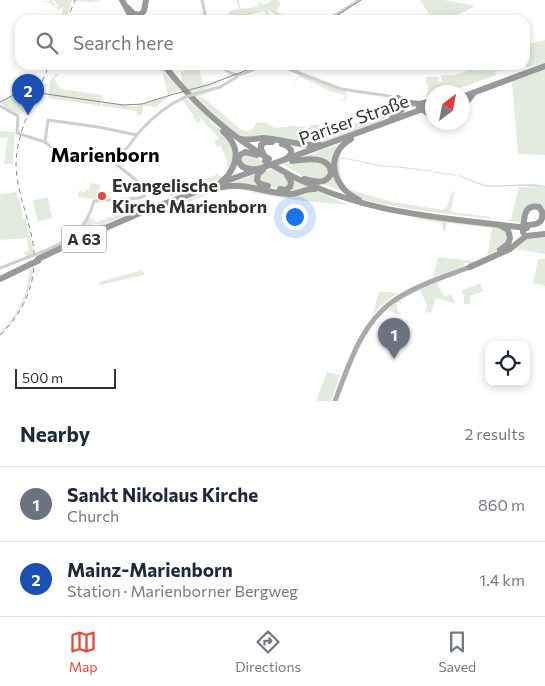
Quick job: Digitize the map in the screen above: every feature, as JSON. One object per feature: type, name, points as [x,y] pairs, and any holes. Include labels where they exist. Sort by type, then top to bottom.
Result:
[{"type":"highway","points":[[123,0],[132,15]]},
{"type":"highway","points":[[123,0],[131,15]]},
{"type":"highway","points":[[128,8],[135,15],[140,15],[144,11],[147,0]]},
{"type":"highway","points":[[144,15],[147,0]]},
{"type":"highway","points":[[470,93],[545,65]]},
{"type":"highway","points":[[470,92],[545,65]]},
{"type":"highway","points":[[167,70],[195,104],[221,128],[256,155]]},
{"type":"highway","points":[[167,70],[197,103],[229,132],[283,170],[330,194]]},
{"type":"highway","points":[[470,96],[481,90]]},
{"type":"highway","points":[[378,126],[402,110],[403,103],[398,98]]},
{"type":"highway","points":[[412,104],[425,103]]},
{"type":"highway","points":[[412,104],[425,112]]},
{"type":"highway","name":"Pariser Straße","points":[[333,142],[425,109]]},
{"type":"highway","name":"Pariser Straße","points":[[286,161],[425,109]]},
{"type":"highway","points":[[213,187],[228,176],[235,157],[234,145],[221,128]]},
{"type":"highway","points":[[229,132],[246,140],[267,138],[314,146],[333,142]]},
{"type":"highway","points":[[356,136],[344,143],[339,149],[335,161],[335,170],[342,189],[360,200]]},
{"type":"highway","points":[[267,159],[262,153],[261,148],[262,143],[267,142],[289,147],[291,153],[286,161]]},
{"type":"highway","name":"A 63","points":[[0,278],[34,259],[111,225],[333,142]]},
{"type":"highway","points":[[267,159],[248,152],[240,155],[238,161],[244,168],[261,170],[257,176],[258,182],[284,190],[289,188],[291,184],[289,177],[283,170]]},
{"type":"highway","points":[[286,161],[318,160],[326,162],[330,167],[332,174],[326,180],[318,182],[304,179]]},
{"type":"highway","points":[[283,170],[360,200],[447,217],[498,225],[523,226]]},
{"type":"highway","points":[[213,187],[238,185],[287,194],[312,189],[373,207],[523,226],[545,231]]},
{"type":"highway","points":[[520,240],[525,212],[532,206],[541,208],[545,216]]},
{"type":"highway","points":[[482,262],[510,241],[509,232],[498,225]]},
{"type":"highway","points":[[470,267],[513,247],[520,240],[530,235],[545,231]]},
{"type":"main road","points":[[336,401],[362,338],[371,322],[381,311],[407,293],[470,267]]},
{"type":"street","points":[[203,0],[205,15]]},
{"type":"street","points":[[336,15],[359,0]]},
{"type":"street","points":[[225,70],[236,76]]},
{"type":"street","points":[[0,106],[18,116],[19,121],[16,131],[18,134],[44,142],[56,151],[81,160],[97,162],[110,158],[126,149],[137,135],[176,101],[217,87],[236,76],[252,70]]},
{"type":"street","points":[[291,70],[341,89],[398,98],[412,104]]},
{"type":"street","points":[[44,142],[48,120],[137,135]]},
{"type":"street","points":[[0,268],[34,259],[77,233],[86,222],[94,203],[144,196],[147,189],[110,158]]},
{"type":"shaded area","points":[[46,0],[104,0],[91,2],[71,1],[67,15],[62,15],[63,7],[59,10],[50,3],[42,1],[52,1],[58,7],[55,1]]},
{"type":"shaded area","points":[[236,0],[239,0],[241,9],[259,6],[258,3],[260,2],[262,5],[269,3],[271,0],[277,0],[281,3],[276,11],[283,15],[276,15],[268,10],[268,15],[264,11],[249,15],[227,15],[230,11],[239,9]]},
{"type":"shaded area","points":[[420,0],[444,0],[476,6],[457,15],[430,15]]},
{"type":"shaded area","points":[[545,40],[545,63],[530,67],[530,44]]},
{"type":"shaded area","points":[[545,69],[545,155],[518,154],[512,81]]},
{"type":"shaded area","points":[[162,70],[165,70],[181,91],[228,138],[234,157],[227,171],[227,161],[221,146],[217,147],[214,142],[219,138],[196,113],[201,120],[198,123],[183,101],[174,105],[186,98],[185,100],[199,111],[180,90],[168,94],[162,71],[171,80]]},
{"type":"shaded area","points":[[199,70],[203,83],[223,79],[191,90],[227,80],[194,93],[195,95],[217,90],[195,97],[182,83],[181,72]]},
{"type":"shaded area","points":[[468,70],[502,70],[495,71],[496,75],[469,85],[428,85],[425,80],[427,77],[438,77],[439,82],[442,82],[441,76],[460,74]]},
{"type":"shaded area","points":[[57,73],[58,75],[54,79],[61,89],[102,95],[101,106],[48,98],[49,92],[46,92],[49,91],[50,81]]},
{"type":"shaded area","points":[[300,75],[346,92],[347,99],[335,103],[345,98],[345,95],[330,91],[312,82],[307,94],[311,82],[300,77],[292,84]]},
{"type":"shaded area","points":[[27,93],[22,106],[24,111],[22,114],[16,112],[21,116],[0,105],[5,106],[1,103],[18,94]]},
{"type":"shaded area","points":[[168,97],[158,107],[143,106],[142,115],[137,115],[137,111],[102,106],[103,103],[134,106]]},
{"type":"shaded area","points":[[200,97],[245,131],[252,130],[257,122],[266,123],[275,128],[294,126],[309,128],[311,125],[319,125],[319,130],[329,132],[333,131],[331,123],[333,128],[336,129],[345,126],[346,120],[348,126],[390,110],[393,108],[389,99],[400,100],[402,104],[393,114],[378,122],[393,117],[322,143],[240,138],[198,99]]},
{"type":"shaded area","points":[[0,131],[15,132],[13,164],[4,164],[8,136],[0,138]]},
{"type":"shaded area","points":[[347,141],[334,163],[345,193],[319,182],[329,179],[330,165],[297,159]]},
{"type":"shaded area","points":[[344,146],[340,162],[342,180],[347,189],[393,202],[443,210],[447,207],[453,189],[452,193],[455,190],[452,212],[491,217],[491,219],[392,206],[356,197],[345,191],[341,186],[336,169],[337,157]]},
{"type":"shaded area","points":[[249,153],[267,164],[256,168],[242,165],[240,156]]},
{"type":"shaded area","points":[[296,161],[318,161],[331,171],[321,181],[305,177],[282,164]]},
{"type":"shaded area","points":[[273,168],[287,176],[290,186],[283,189],[261,184],[259,175]]},
{"type":"shaded area","points":[[257,173],[255,180],[261,186],[287,191],[292,186],[291,178],[309,188],[288,193],[233,183]]},
{"type":"shaded area","points":[[219,174],[219,176],[223,176],[214,183],[170,197],[170,194],[177,190],[178,184],[187,185],[188,183]]},
{"type":"shaded area","points":[[457,174],[494,186],[526,184],[545,186],[545,214],[532,206],[522,223],[505,220],[511,219],[519,187],[541,188],[522,186],[486,187]]},
{"type":"shaded area","points":[[91,183],[101,185],[95,199],[78,197],[79,191],[85,192],[89,189]]},
{"type":"shaded area","points":[[228,186],[288,195],[314,190],[349,205],[303,201],[259,194],[237,188],[209,194],[186,203],[183,201]]},
{"type":"shaded area","points":[[16,192],[21,204],[23,218],[26,218],[34,253],[28,256],[23,253],[29,250],[27,238],[0,240],[0,194]]},
{"type":"shaded area","points":[[48,197],[52,218],[39,221],[38,223],[33,200]]},
{"type":"shaded area","points":[[139,208],[139,210],[104,224],[106,225],[37,256],[74,235],[90,215],[92,222],[91,218],[99,222],[100,220],[106,220],[107,217],[114,218],[114,214]]},
{"type":"shaded area","points":[[417,217],[503,228],[508,231],[506,245],[487,257],[492,228],[447,223],[445,232],[441,223],[417,219]]},
{"type":"shaded area","points":[[545,236],[545,254],[516,249],[528,237]]},
{"type":"shaded area","points":[[438,257],[478,262],[469,264],[465,262],[464,266],[433,278]]},
{"type":"shaded area","points":[[538,259],[545,259],[545,286],[533,283]]},
{"type":"shaded area","points":[[34,267],[27,295],[19,312],[0,335],[0,332],[12,318],[21,303],[27,287],[29,269]]},
{"type":"shaded area","points":[[143,270],[144,275],[100,285],[99,282]]},
{"type":"shaded area","points":[[437,282],[444,297],[451,294],[456,304],[436,298],[431,313],[425,312],[427,305],[420,290],[400,300],[402,304],[400,302],[397,303],[397,311],[401,313],[400,315],[388,310],[401,297]]},
{"type":"shaded area","points":[[480,283],[483,291],[470,296],[470,304],[464,304],[464,296],[461,291]]},
{"type":"shaded area","points":[[379,291],[398,293],[382,304],[373,314]]},
{"type":"shaded area","points":[[327,372],[340,375],[331,401],[316,401]]},
{"type":"waterway","points":[[1,103],[20,93],[30,92]]},
{"type":"waterway","points":[[340,158],[346,159]]},
{"type":"waterway","points":[[348,159],[382,166],[398,167]]},
{"type":"waterway","points":[[399,167],[423,170]]},
{"type":"waterway","points":[[425,170],[432,171]]},
{"type":"waterway","points":[[434,172],[455,175]]},
{"type":"waterway","points":[[459,176],[485,186],[533,185],[545,187]]},
{"type":"tram line","points":[[338,15],[361,0]]},
{"type":"tram line","points":[[39,93],[123,105],[142,104],[208,85],[247,70]]},
{"type":"tram line","points":[[0,102],[19,92],[36,92]]},
{"type":"railway","points":[[69,15],[75,0]]},
{"type":"railway","points":[[0,335],[18,314],[33,278],[34,251],[16,173],[16,163],[17,150],[24,125],[47,70]]},
{"type":"place","name":"Mainz-Marienborn","points":[[28,115]]},
{"type":"place","name":"Evangelische Kirche Marienborn","points":[[102,196]]},
{"type":"place","name":"Sankt Nikolaus Kirche","points":[[394,359]]},
{"type":"district","name":"Marienborn","points":[[105,155]]}]
